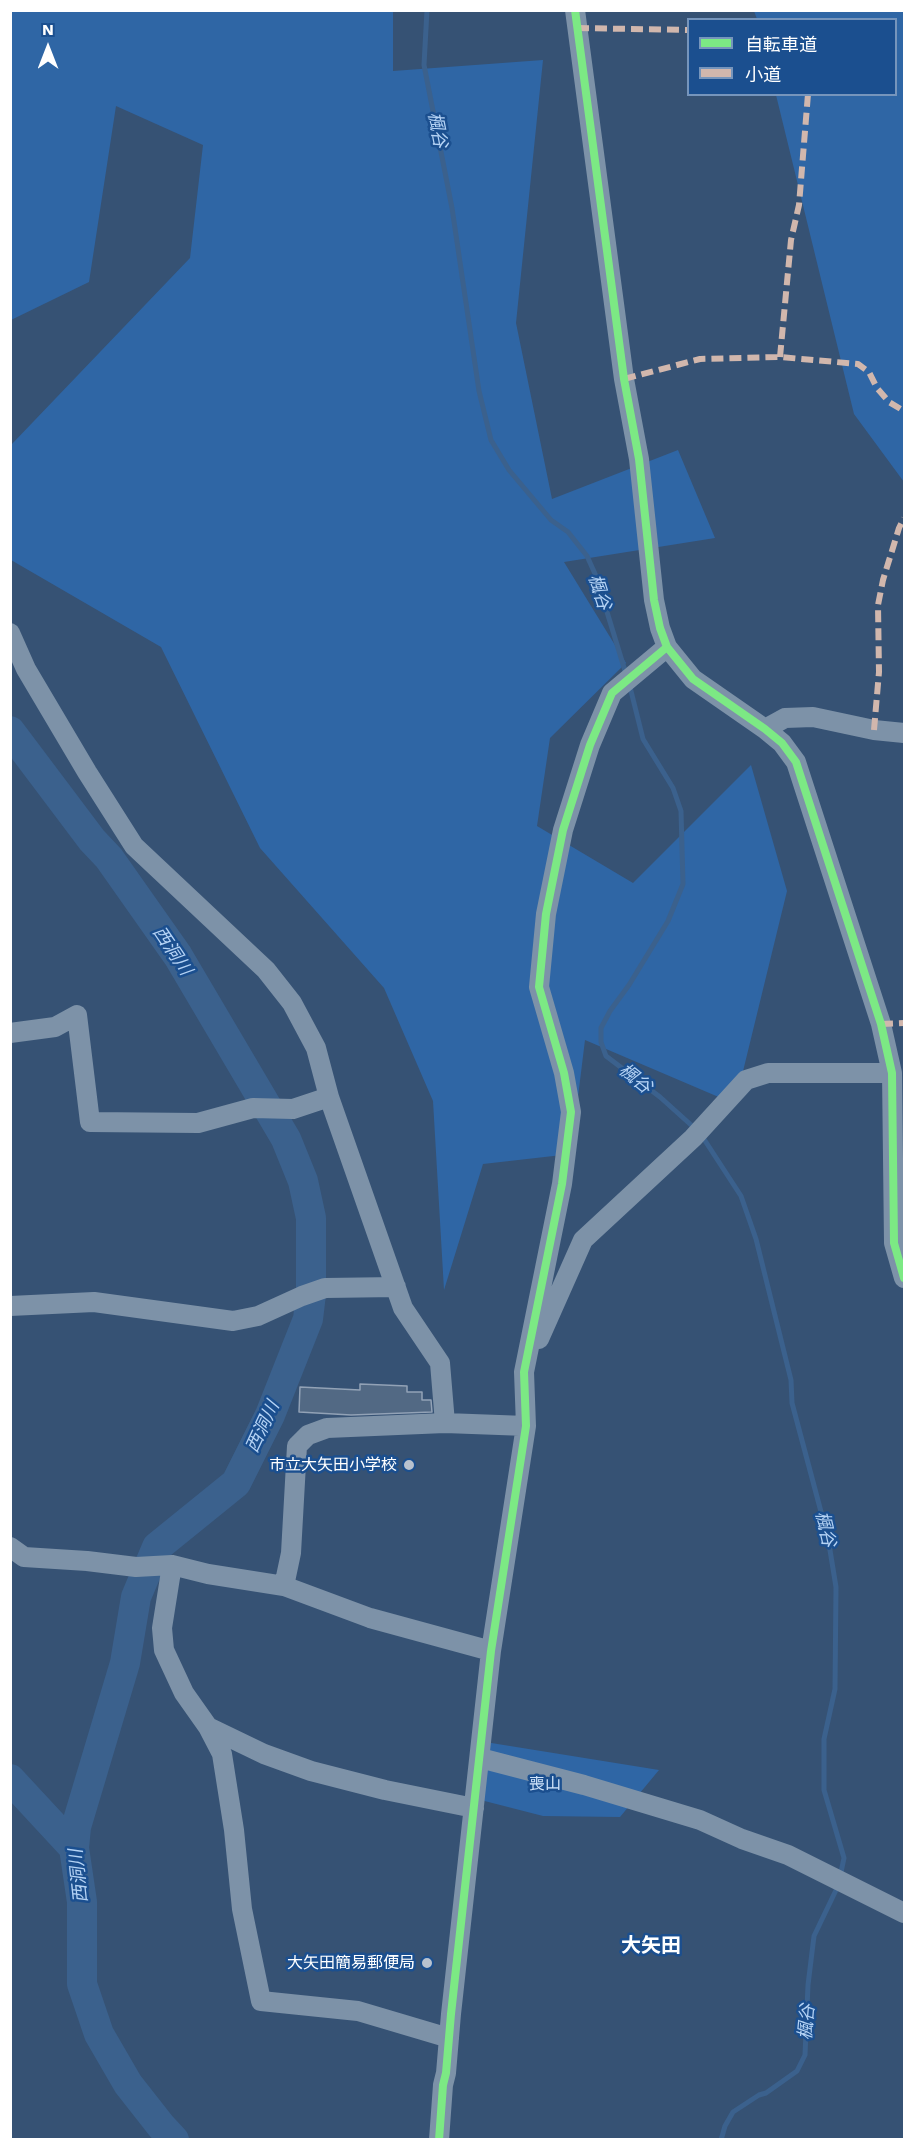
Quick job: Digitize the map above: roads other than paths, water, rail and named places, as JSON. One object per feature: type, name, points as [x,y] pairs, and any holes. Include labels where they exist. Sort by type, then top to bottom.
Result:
[{"type":"street","points":[[575,10],[624,379],[639,459],[654,600],[667,647],[693,679],[765,729],[782,743],[796,762],[878,1013],[892,1073],[894,1243],[904,1278]]},
{"type":"street","points":[[10,633],[26,669],[134,846],[266,970],[292,1003],[316,1048],[329,1097],[403,1308],[440,1363],[445,1423]]},
{"type":"street","points":[[439,2139],[491,1651],[526,1426],[524,1372],[562,1184],[571,1112],[564,1073],[539,987],[546,914],[563,830],[590,746],[612,693],[667,647]]},
{"type":"street","points":[[765,729],[785,718],[813,717],[874,730],[904,733]]},
{"type":"street","points":[[10,1033],[55,1028],[77,1015],[90,1122],[198,1124],[253,1108],[293,1109],[329,1097]]},
{"type":"street","points":[[524,1372],[583,1240],[693,1138],[746,1080],[768,1073],[892,1073]]},
{"type":"street","points":[[10,1306],[94,1302],[233,1321],[258,1316],[325,1288],[396,1287]]},
{"type":"street","points":[[284,1586],[291,1553],[297,1446],[308,1436],[327,1428],[445,1423],[526,1426]]},
{"type":"street","points":[[10,1547],[24,1557],[136,1567],[171,1565],[208,1574],[284,1586],[370,1618],[491,1651]]},
{"type":"street","points":[[171,1565],[162,1628],[164,1650],[184,1693],[208,1727],[222,1754],[234,1830],[242,1909],[261,2001],[358,2011],[449,2038]]},
{"type":"street","points":[[208,1727],[264,1754],[311,1771],[385,1790],[474,1808]]},
{"type":"street","points":[[480,1758],[573,1782],[700,1820],[742,1839],[788,1855],[904,1913]]},
{"type":"waterway","name":"楓谷","points":[[427,10],[424,65],[452,208],[479,391],[491,440],[509,470],[551,520],[568,532],[587,556],[596,576],[626,674]]},
{"type":"waterway","name":"楓谷","points":[[629,683],[643,739],[673,788],[681,811],[683,884],[668,921],[601,1028],[601,1042],[606,1056],[660,1097],[700,1133],[741,1196],[756,1239],[791,1380],[792,1403],[828,1538],[836,1587],[835,1689],[824,1739],[824,1790],[844,1858],[840,1877]]},
{"type":"waterway","name":"西洞川","points":[[10,731],[92,840],[109,858],[178,956],[286,1139],[303,1181],[311,1218],[311,1294],[308,1319],[270,1415],[236,1483],[157,1547],[136,1597],[125,1663],[76,1827],[74,1848],[82,1902],[82,1984],[99,2034],[128,2084],[174,2140]]},
{"type":"waterway","points":[[10,1779],[74,1848]]},
{"type":"waterway","name":"楓谷","points":[[721,2140],[725,2126],[733,2112],[766,2093],[797,2071],[805,2055],[808,1985],[814,1936],[838,1886]]},
{"type":"place","name":"市立大矢田小学校","points":[[409,1465]]},
{"type":"place","name":"大矢田簡易郵便局","points":[[427,1963]]},
{"type":"district","name":"大矢田","points":[[651,1946]]},
{"type":"park label","name":"喪山","points":[[545,1784]]}]
